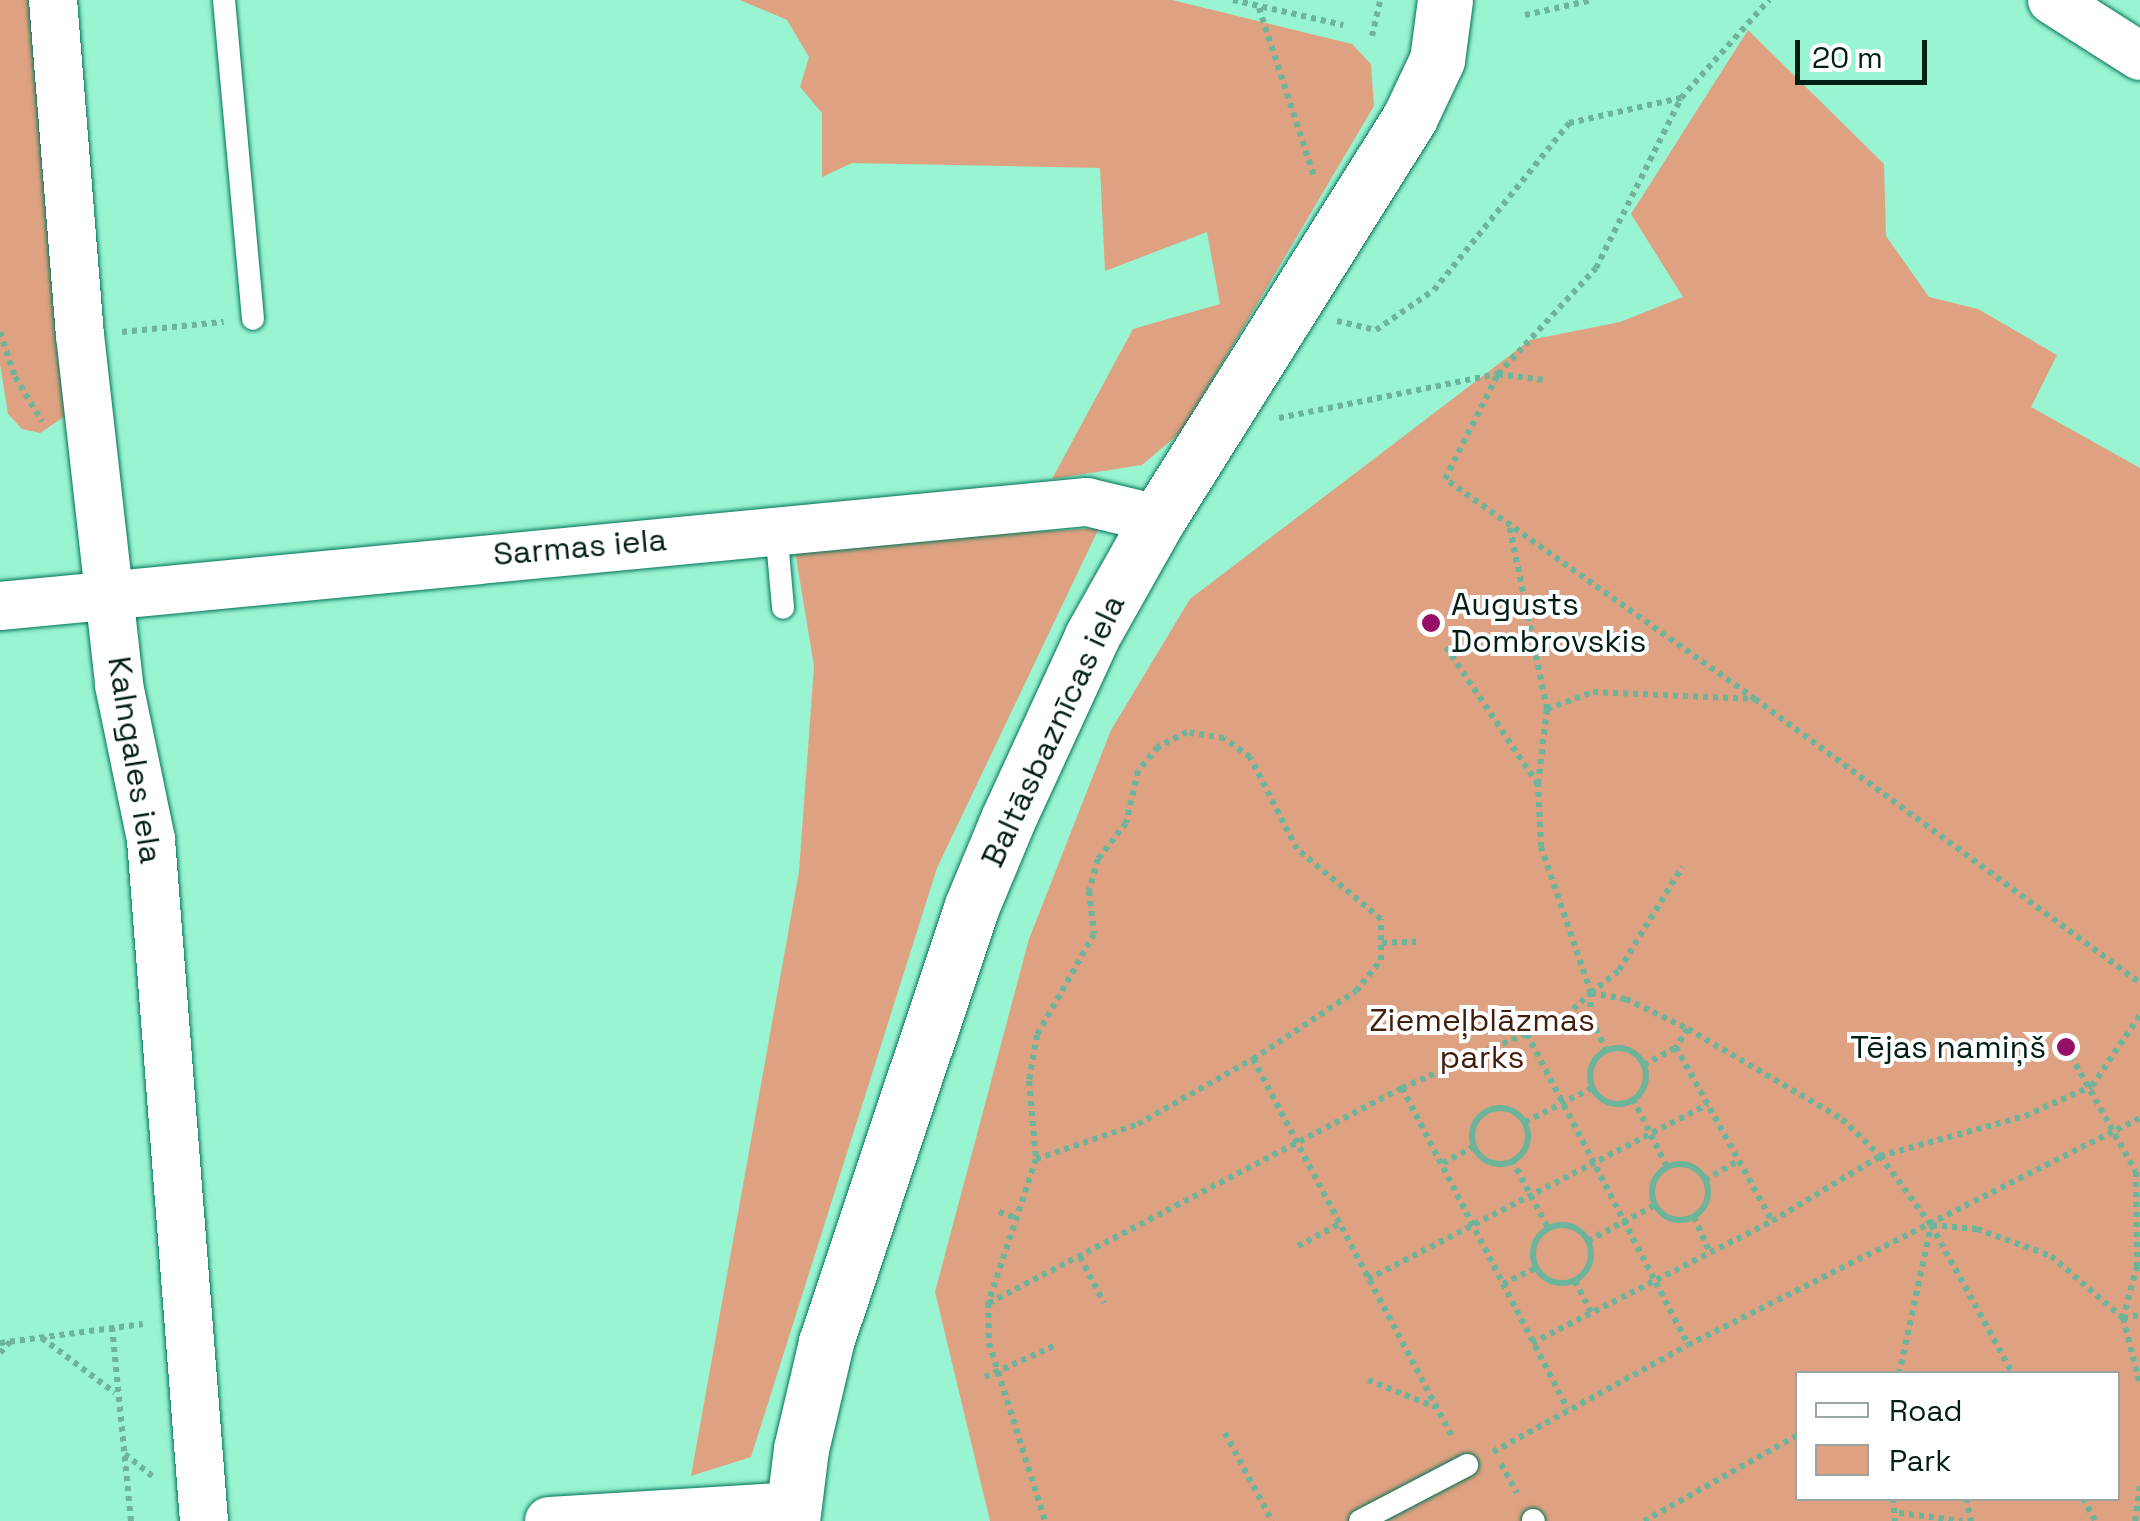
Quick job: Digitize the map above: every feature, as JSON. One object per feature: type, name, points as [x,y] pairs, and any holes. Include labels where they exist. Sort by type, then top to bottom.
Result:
[{"type":"street","name":"Kalngales iela","points":[[53,0],[80,336],[120,685],[152,840],[193,1319],[204,1521]]},
{"type":"street","name":"Baltāsbaznīcas iela","points":[[793,1514],[826,1342],[971,908],[1092,636],[1209,432],[1410,117],[1436,60],[1445,0]]},
{"type":"street","points":[[2052,0],[2140,56]]},
{"type":"street","name":"Sarmas iela","points":[[0,606],[1087,502],[1158,519]]},
{"type":"street","points":[[549,1521],[793,1514]]},
{"type":"lane","points":[[224,0],[253,319]]},
{"type":"lane","points":[[776,529],[782,608]]},
{"type":"lane","points":[[1360,1521],[1467,1465]]},
{"type":"path","points":[[1233,0],[1343,25]]},
{"type":"path","points":[[1372,36],[1380,0]]},
{"type":"path","points":[[1525,14],[1592,0]]},
{"type":"path","points":[[1769,0],[1681,98],[1596,268],[1498,374],[1445,479],[1755,699],[2140,983]]},
{"type":"path","points":[[1259,8],[1320,194]]},
{"type":"path","points":[[1287,310],[1376,330],[1434,290],[1569,123],[1681,98]]},
{"type":"path","points":[[80,336],[253,319]]},
{"type":"path","points":[[0,332],[16,378],[50,434]]},
{"type":"path","points":[[1209,432],[1498,374],[1543,380]]},
{"type":"path","points":[[1510,528],[1547,709],[1538,784],[1541,847],[1591,993],[1590,1017],[1607,1051]]},
{"type":"path","points":[[1446,647],[1538,784]]},
{"type":"path","points":[[1547,709],[1592,692],[1755,699]]},
{"type":"path","points":[[1036,1159],[1138,1124],[1253,1059],[1356,991],[1381,960],[1380,919],[1297,849],[1250,758],[1224,738],[1187,732],[1158,747],[1138,772],[1126,823],[1098,860],[1089,891],[1094,934],[1037,1036],[1029,1081],[1036,1159],[988,1303],[999,1373],[1045,1521]]},
{"type":"path","points":[[988,1303],[1402,1088],[1566,1016],[1619,970],[1682,868]]},
{"type":"path","points":[[1382,943],[1416,942]]},
{"type":"path","points":[[1591,993],[1626,999],[1798,1088],[1880,1156],[1931,1225],[2011,1371]]},
{"type":"path","points":[[1532,1343],[1772,1221],[1880,1156],[2025,1116],[2092,1086],[2140,1015]]},
{"type":"path","points":[[1644,1065],[1676,1047],[1688,1029]]},
{"type":"path","points":[[1527,1034],[1558,1104],[1688,1345]]},
{"type":"path","points":[[1676,1047],[1772,1221]]},
{"type":"path","points":[[2066,1047],[2092,1086],[2136,1172],[2137,1266],[2123,1318],[2140,1384]]},
{"type":"path","points":[[1607,1051],[1632,1052],[1644,1065],[1645,1084],[1634,1100]]},
{"type":"path","points":[[1607,1051],[1590,1070],[1592,1088],[1606,1102],[1634,1100]]},
{"type":"path","points":[[1253,1059],[1300,1140],[1368,1279],[1467,1465],[1688,1345],[2140,1118]]},
{"type":"path","points":[[1402,1088],[1568,1409]]},
{"type":"path","points":[[1524,1122],[1592,1088]]},
{"type":"path","points":[[1634,1100],[1667,1167]]},
{"type":"path","points":[[1368,1279],[1708,1104]]},
{"type":"path","points":[[1504,1108],[1524,1122],[1528,1142],[1512,1160],[1489,1162],[1473,1148],[1475,1123],[1487,1110],[1504,1108]]},
{"type":"path","points":[[1443,1163],[1473,1148]]},
{"type":"path","points":[[1512,1160],[1548,1228]]},
{"type":"path","points":[[1705,1180],[1738,1161]]},
{"type":"path","points":[[1667,1167],[1693,1168],[1705,1180],[1708,1198],[1694,1217]]},
{"type":"path","points":[[1667,1167],[1652,1188],[1655,1205],[1669,1218],[1694,1217]]},
{"type":"path","points":[[1588,1240],[1655,1205]]},
{"type":"path","points":[[999,1212],[1016,1218]]},
{"type":"path","points":[[1694,1217],[1710,1253]]},
{"type":"path","points":[[1298,1246],[1340,1223]]},
{"type":"path","points":[[1931,1225],[1976,1229],[2051,1256],[2123,1318]]},
{"type":"path","points":[[1900,1371],[1931,1225]]},
{"type":"path","points":[[1548,1228],[1576,1228],[1588,1240],[1591,1261],[1575,1280],[1551,1282],[1536,1268],[1533,1250],[1548,1228]]},
{"type":"path","points":[[1080,1257],[1104,1303]]},
{"type":"path","points":[[1502,1284],[1536,1268]]},
{"type":"path","points":[[1575,1280],[1592,1314]]},
{"type":"path","points":[[2123,1318],[2140,1315]]},
{"type":"path","points":[[0,1342],[193,1319]]},
{"type":"path","points":[[112,1327],[131,1521]]},
{"type":"path","points":[[42,1338],[116,1394]]},
{"type":"path","points":[[0,1353],[11,1342]]},
{"type":"path","points":[[985,1377],[1056,1345]]},
{"type":"path","points":[[1368,1380],[1436,1407]]},
{"type":"path","points":[[1225,1433],[1272,1521]]},
{"type":"path","points":[[1644,1521],[1795,1437]]},
{"type":"path","points":[[1494,1452],[1533,1520]]},
{"type":"path","points":[[2135,1521],[2140,1485]]},
{"type":"path","points":[[1897,1517],[1963,1521]]},
{"type":"green space","points":[[0,0],[33,0],[66,388],[64,417],[40,433],[22,429],[8,414],[0,364]]},
{"type":"green space","points":[[740,0],[1172,0],[1352,44],[1371,64],[1374,106],[1182,431],[1142,465],[1052,479],[1133,329],[1220,304],[1207,232],[1105,271],[1100,168],[852,163],[822,177],[822,113],[800,87],[809,57],[787,20]]},
{"type":"green space","name":"Ziemeļblāzmas parks","points":[[1748,30],[1884,164],[1886,236],[1929,297],[1978,309],[2057,355],[2031,407],[2140,468],[2140,1521],[990,1521],[935,1292],[1029,939],[1111,730],[1190,599],[1530,340],[1620,322],[1683,297],[1631,214]]},
{"type":"green space","points":[[1099,528],[937,868],[751,1457],[691,1476],[799,872],[814,666],[794,545]]},
{"type":"place","name":"Augusts Dombrovskis","points":[[1431,623]]},
{"type":"place","name":"Tējas namiņš","points":[[2066,1047]]}]
